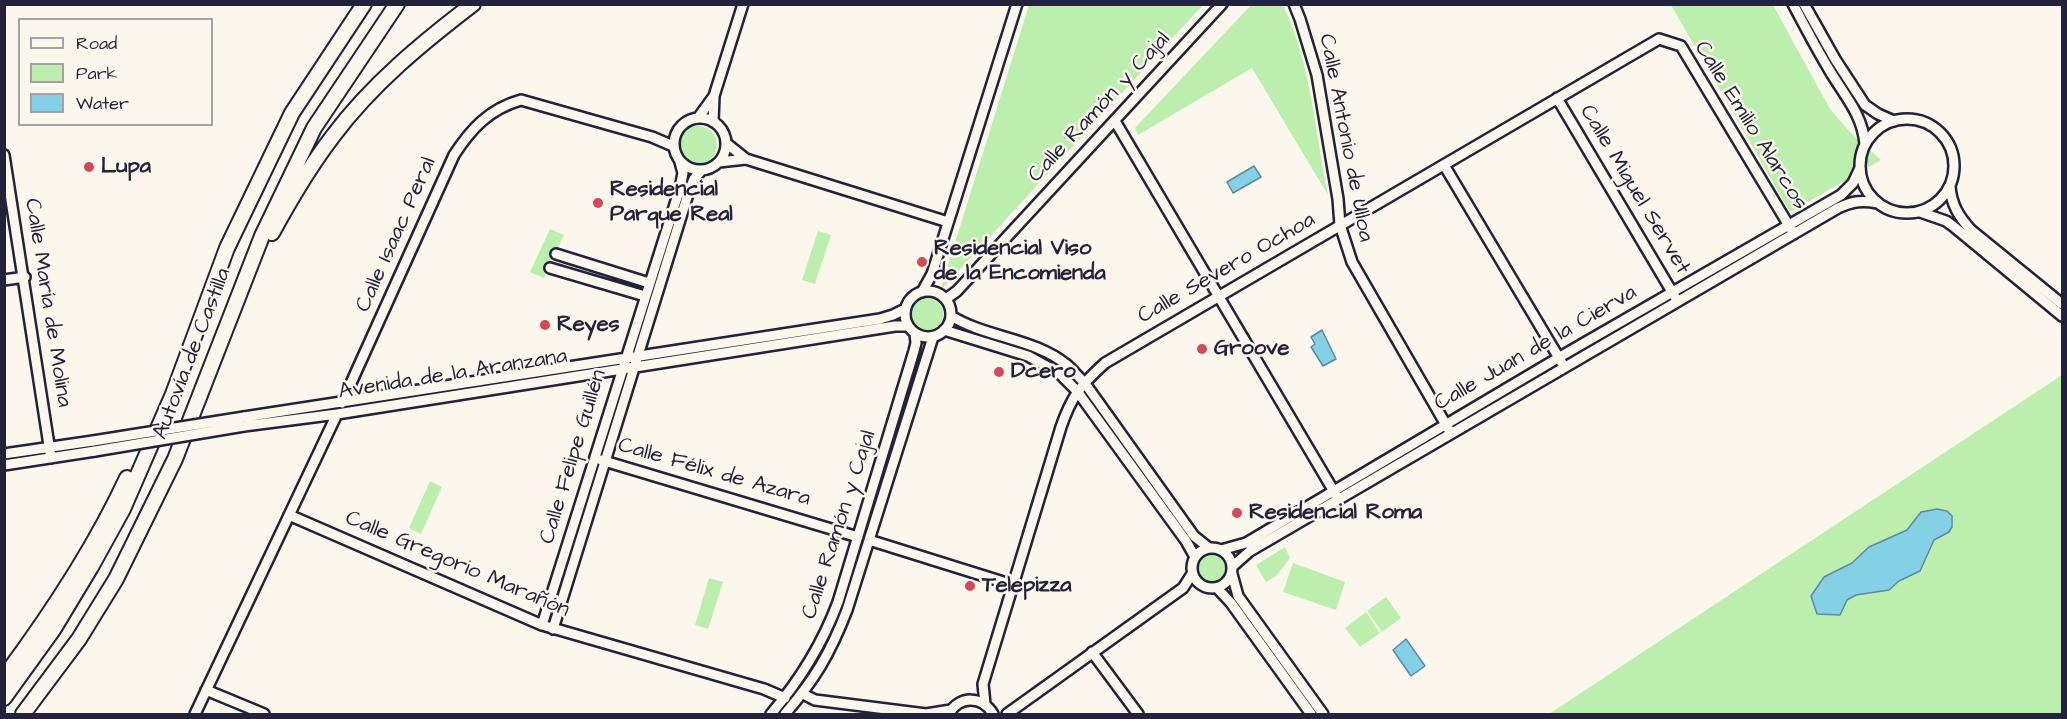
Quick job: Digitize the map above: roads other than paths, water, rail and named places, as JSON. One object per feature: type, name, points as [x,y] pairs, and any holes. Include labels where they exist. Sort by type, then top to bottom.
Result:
[{"type":"highway","name":"Autovía de Castilla","points":[[4,698],[59,621],[123,509],[173,394],[227,248],[292,113],[364,4]]},
{"type":"highway","points":[[220,342],[273,231],[333,135],[392,70],[473,4]]},
{"type":"highway","name":"Autovía de Castilla","points":[[25,714],[85,629],[116,579],[145,524],[175,459],[262,236],[314,128],[392,10]]},
{"type":"highway","points":[[4,677],[56,605],[120,492],[162,401],[227,248]]},
{"type":"street","points":[[713,122],[714,96],[742,4]]},
{"type":"street","points":[[922,292],[932,274],[1017,4]]},
{"type":"street","name":"Calle Ramón y Cajal","points":[[949,307],[957,291],[1222,4]]},
{"type":"street","name":"Calle Antonio de Ulloa","points":[[1294,4],[1317,75],[1338,199],[1340,225],[1352,262],[1451,434]]},
{"type":"street","points":[[1792,4],[1826,65],[1857,112],[1863,127],[1865,144]]},
{"type":"street","points":[[1804,4],[1835,59],[1865,105],[1894,121]]},
{"type":"street","name":"Calle Severo Ochoa","points":[[985,704],[983,684],[1061,427],[1069,404],[1084,382],[1105,363],[1557,98],[1659,39],[1670,41]]},
{"type":"street","name":"Calle Emilio Alarcos","points":[[1670,41],[1681,46],[1689,58],[1794,234]]},
{"type":"street","points":[[714,96],[698,118],[684,123],[677,132],[673,146],[680,162],[693,170],[701,171],[708,170],[719,162],[726,143]]},
{"type":"street","name":"Calle Miguel Servet","points":[[1557,98],[1678,301]]},
{"type":"street","name":"Calle Isaac Peral","points":[[342,403],[454,155],[477,124],[512,102],[521,100],[535,102],[652,137]]},
{"type":"street","points":[[698,118],[713,122],[720,127],[726,143],[746,159],[948,222]]},
{"type":"street","points":[[1908,119],[1935,127],[1945,137],[1952,150],[1955,162],[1950,186],[1935,205],[1920,212],[1902,213],[1889,210],[1869,195],[1863,182],[1860,168],[1865,144],[1874,132],[1894,121],[1908,119]]},
{"type":"street","points":[[1116,121],[1336,496]]},
{"type":"street","points":[[652,137],[677,132]]},
{"type":"street","points":[[652,137],[673,146]]},
{"type":"street","name":"Calle María de Molina","points":[[4,155],[25,277],[51,458]]},
{"type":"street","points":[[719,162],[746,159]]},
{"type":"street","name":"Calle Felipe Guillén","points":[[542,625],[680,188],[683,173],[680,162]]},
{"type":"street","points":[[1444,165],[1565,368]]},
{"type":"street","name":"Calle Juan de la Cierva","points":[[1232,570],[1250,551],[1446,424],[1787,224],[1841,195],[1852,183],[1860,168]]},
{"type":"street","name":"Calle Felipe Guillén","points":[[553,628],[689,191],[694,179],[701,171]]},
{"type":"street","points":[[1950,186],[1951,199],[1960,219],[2062,304]]},
{"type":"street","name":"Calle Juan de la Cierva","points":[[1221,550],[1246,543],[1451,434],[1851,202],[1861,200],[1878,203]]},
{"type":"street","points":[[1920,212],[1946,221],[1953,226],[2062,316]]},
{"type":"street","points":[[556,254],[650,283]]},
{"type":"street","points":[[550,268],[645,296]]},
{"type":"street","points":[[932,274],[933,292]]},
{"type":"street","points":[[4,280],[25,277]]},
{"type":"street","points":[[949,307],[944,330],[933,337],[922,336],[912,330],[906,321],[905,309],[911,298],[922,292],[933,292],[949,307],[966,325],[1030,345],[1049,354],[1068,365],[1084,382],[1194,536],[1209,548],[1221,550],[1227,554],[1238,596],[1323,714]]},
{"type":"street","name":"Avenida de la Aranzana","points":[[4,465],[51,458],[94,446],[244,422],[342,403],[880,319],[905,309]]},
{"type":"street","name":"Avenida de la Aranzana","points":[[244,422],[337,414],[895,326],[912,330]]},
{"type":"street","name":"Calle Ramón y Cajal","points":[[771,714],[807,668],[827,631],[914,351],[912,330]]},
{"type":"street","points":[[944,330],[1028,356],[1059,373],[1077,391],[1186,541],[1195,557]]},
{"type":"street","name":"Calle Ramón y Cajal","points":[[785,714],[819,671],[837,637],[933,337]]},
{"type":"street","points":[[195,714],[337,414]]},
{"type":"street","name":"Avenida de la Aranzana","points":[[4,454],[50,447],[94,446]]},
{"type":"street","name":"Calle Félix de Azara","points":[[594,458],[858,537]]},
{"type":"street","name":"Calle Gregorio Marañón","points":[[289,515],[542,625],[764,689],[785,698]]},
{"type":"street","points":[[869,540],[1013,585]]},
{"type":"street","points":[[1209,548],[1201,551],[1191,565],[1192,574],[1199,584],[1207,588],[1217,588],[1223,585],[1232,570]]},
{"type":"street","points":[[1183,588],[1192,574]]},
{"type":"street","points":[[968,700],[985,704],[993,713],[1011,712],[1092,651],[1183,588],[1199,584]]},
{"type":"street","points":[[1217,588],[1231,603],[1311,714]]},
{"type":"street","points":[[1092,651],[1138,714]]},
{"type":"street","name":"Calle Severo Ochoa","points":[[950,712],[956,705],[968,700],[983,684]]},
{"type":"street","points":[[206,690],[264,714]]},
{"type":"street","points":[[803,694],[815,700],[927,714],[950,712]]},
{"type":"water","points":[[1254,166],[1261,177],[1233,193],[1227,182]]},
{"type":"water","points":[[1322,330],[1336,359],[1323,366],[1311,347],[1315,344],[1311,337]]},
{"type":"water","points":[[1937,509],[1947,511],[1952,516],[1952,527],[1949,532],[1934,540],[1920,571],[1899,581],[1889,590],[1856,595],[1847,600],[1840,615],[1817,614],[1811,596],[1824,577],[1852,563],[1869,547],[1907,530],[1921,512]]},
{"type":"water","points":[[1406,639],[1425,666],[1411,676],[1393,650]]},
{"type":"place","name":"Lupa","points":[[89,167]]},
{"type":"place","name":"Residencial Parque Real","points":[[598,203]]},
{"type":"place","name":"Residencial Viso de la Encomienda","points":[[922,262]]},
{"type":"place","name":"Reyes","points":[[545,325]]},
{"type":"place","name":"Groove","points":[[1202,349]]},
{"type":"place","name":"Dcero","points":[[999,372]]},
{"type":"place","name":"Residencial Roma","points":[[1237,513]]},
{"type":"place","name":"Telepizza","points":[[970,586]]}]
